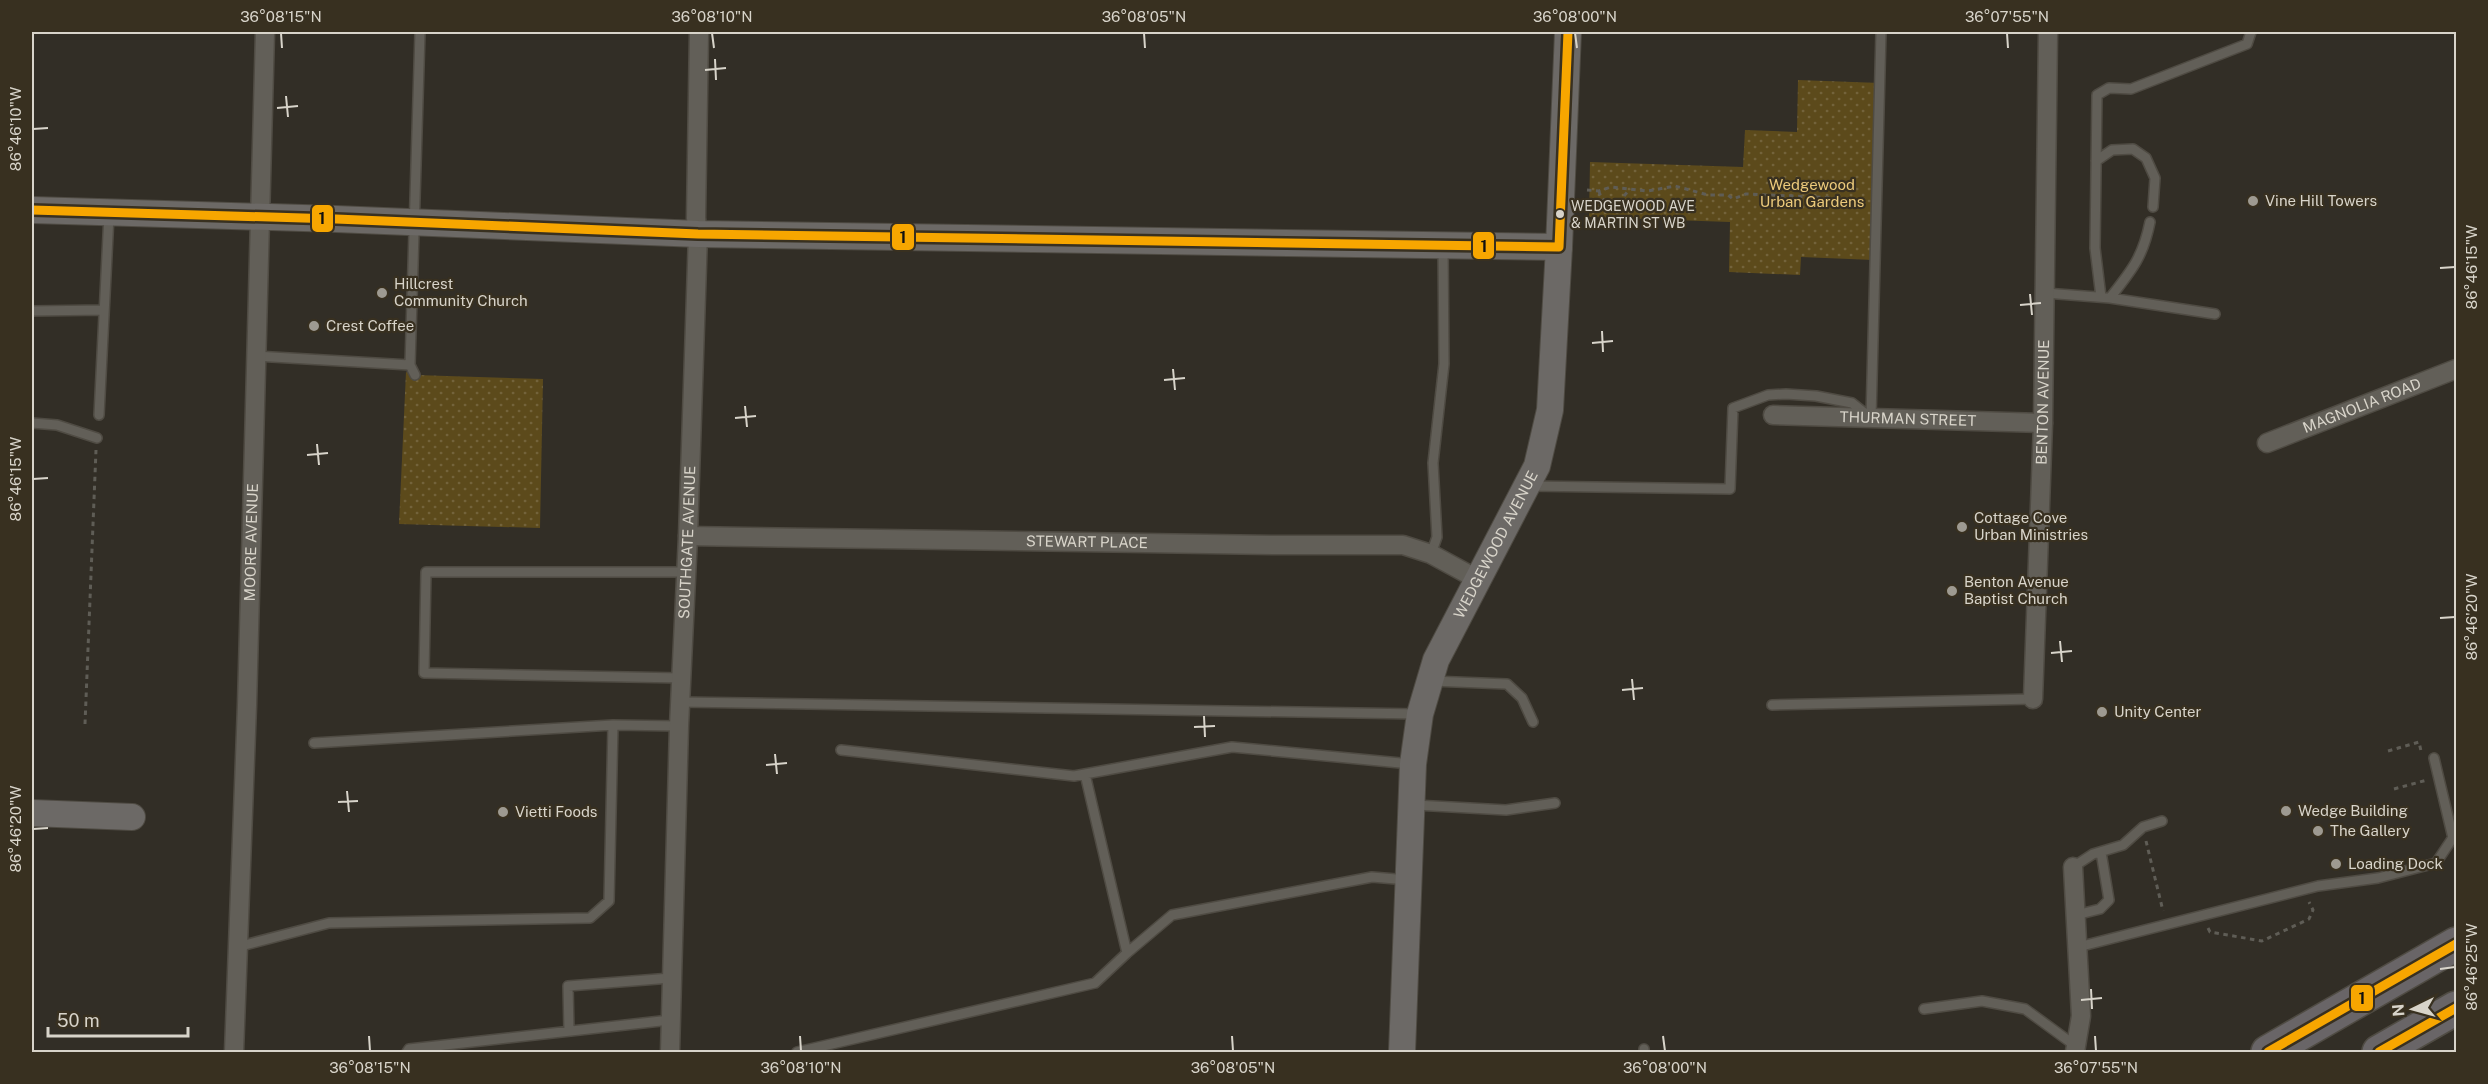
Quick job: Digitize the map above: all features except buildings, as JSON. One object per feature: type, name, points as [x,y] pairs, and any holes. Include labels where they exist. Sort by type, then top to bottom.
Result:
[{"type":"highway","points":[[2268,1053],[2457,944]]},
{"type":"highway","points":[[2379,1053],[2457,1008]]},
{"type":"street","name":"MOORE AVENUE","points":[[234,1053],[247,705],[265,32]]},
{"type":"street","name":"SOUTHGATE AVENUE","points":[[670,1053],[679,726],[698,234],[696,219],[699,32]]},
{"type":"street","name":"WEDGEWOOD AVENUE","points":[[1402,1053],[1413,764],[1420,714],[1428,680],[1436,660],[1537,466],[1550,410],[1568,32]]},
{"type":"street","name":"BENTON AVENUE","points":[[2032,699],[2043,423],[2048,32]]},
{"type":"street","points":[[32,210],[259,216],[698,234],[1559,246]]},
{"type":"street","name":"MAGNOLIA ROAD","points":[[2267,443],[2457,369]]},
{"type":"street","name":"THURMAN STREET","points":[[1773,415],[2043,423]]},
{"type":"street","name":"STEWART PLACE","points":[[688,536],[1403,545],[1431,554],[1477,579]]},
{"type":"street","points":[[32,813],[132,817]]},
{"type":"street","points":[[2073,867],[2081,1016],[2076,1050]]},
{"type":"lane","points":[[415,375],[410,365],[420,32]]},
{"type":"lane","points":[[1871,418],[1881,32]]},
{"type":"lane","points":[[2105,298],[2095,248],[2097,95],[2109,88],[2131,89],[2247,44],[2251,32]]},
{"type":"lane","points":[[2096,161],[2112,150],[2133,149],[2146,158],[2155,178],[2153,207]]},
{"type":"lane","points":[[99,415],[109,212]]},
{"type":"lane","points":[[2105,298],[2139,260],[2145,248],[2150,222]]},
{"type":"lane","points":[[1431,554],[1437,537],[1433,463],[1444,364],[1443,244]]},
{"type":"lane","points":[[2045,293],[2105,298],[2215,314]]},
{"type":"lane","points":[[32,311],[104,310]]},
{"type":"lane","points":[[255,356],[410,365]]},
{"type":"lane","points":[[1527,486],[1731,489],[1733,408],[1768,395],[1815,396],[1852,403],[1871,418]]},
{"type":"lane","points":[[32,423],[57,425],[97,438]]},
{"type":"lane","points":[[681,678],[424,673],[426,572],[686,572]]},
{"type":"lane","points":[[1428,680],[1507,684],[1522,698],[1533,722]]},
{"type":"lane","points":[[1772,705],[2032,699]]},
{"type":"lane","points":[[680,702],[1420,714]]},
{"type":"lane","points":[[237,947],[329,923],[590,918],[609,901],[614,724]]},
{"type":"lane","points":[[314,743],[614,724],[679,726]]},
{"type":"lane","points":[[841,750],[1074,776],[1232,747],[1413,764]]},
{"type":"lane","points":[[2078,946],[2304,889],[2378,878],[2436,863],[2455,835],[2434,758]]},
{"type":"lane","points":[[1085,774],[1126,953]]},
{"type":"lane","points":[[1412,804],[1506,810],[1555,803]]},
{"type":"lane","points":[[2073,867],[2101,852],[2123,846],[2143,827],[2162,821]]},
{"type":"lane","points":[[2076,915],[2100,909],[2109,900],[2101,852]]},
{"type":"lane","points":[[797,1053],[1095,983],[1126,953],[1172,915],[1372,877],[1410,880]]},
{"type":"lane","points":[[568,1031],[568,986],[671,978]]},
{"type":"lane","points":[[1924,1009],[1982,1001],[2025,1009],[2076,1050]]},
{"type":"lane","points":[[407,1053],[409,1049],[670,1020]]},
{"type":"path","points":[[1587,190],[1599,191],[1611,187],[1648,191],[1675,186],[1708,195],[1728,195],[1733,199],[1746,194],[1838,198]]},
{"type":"path","points":[[1599,191],[1601,198],[1611,205],[1618,203],[1630,189]]},
{"type":"path","points":[[85,724],[97,438]]},
{"type":"path","points":[[2388,751],[2419,742],[2424,761]]},
{"type":"path","points":[[2394,789],[2428,779],[2426,770]]},
{"type":"path","points":[[2143,827],[2166,924]]},
{"type":"path","points":[[2203,915],[2210,932],[2262,941],[2309,920],[2313,910],[2304,889]]},
{"type":"green space","name":"Wedgewood Urban Gardens","points":[[1798,80],[1880,83],[1874,260],[1801,257],[1800,275],[1729,272],[1730,222],[1589,217],[1590,162],[1743,167],[1745,130],[1797,132]]},
{"type":"green space","points":[[406,372],[415,375],[543,379],[540,528],[399,524]]},
{"type":"transit line","name":"1","points":[[32,210],[336,219],[698,234],[1559,247],[1568,32]]},
{"type":"transit line","name":"1","points":[[2268,1052],[2456,944]]},
{"type":"transit line","name":"1","points":[[2379,1052],[2456,1008]]},
{"type":"place","name":"Vine Hill Towers","points":[[2253,201]]},
{"type":"place","name":"WEDGEWOOD AVE & MARTIN ST WB","points":[[1560,214]]},
{"type":"place","name":"Hillcrest Community Church","points":[[382,293]]},
{"type":"place","name":"Crest Coffee","points":[[314,326]]},
{"type":"place","name":"Cottage Cove Urban Ministries","points":[[1962,527]]},
{"type":"place","name":"Benton Avenue Baptist Church","points":[[1952,591]]},
{"type":"place","name":"Unity Center","points":[[2102,712]]},
{"type":"place","name":"Wedge Building","points":[[2286,811]]},
{"type":"place","name":"Vietti Foods","points":[[503,812]]},
{"type":"place","name":"The Gallery","points":[[2318,831]]},
{"type":"place","name":"Loading Dock","points":[[2336,864]]}]
